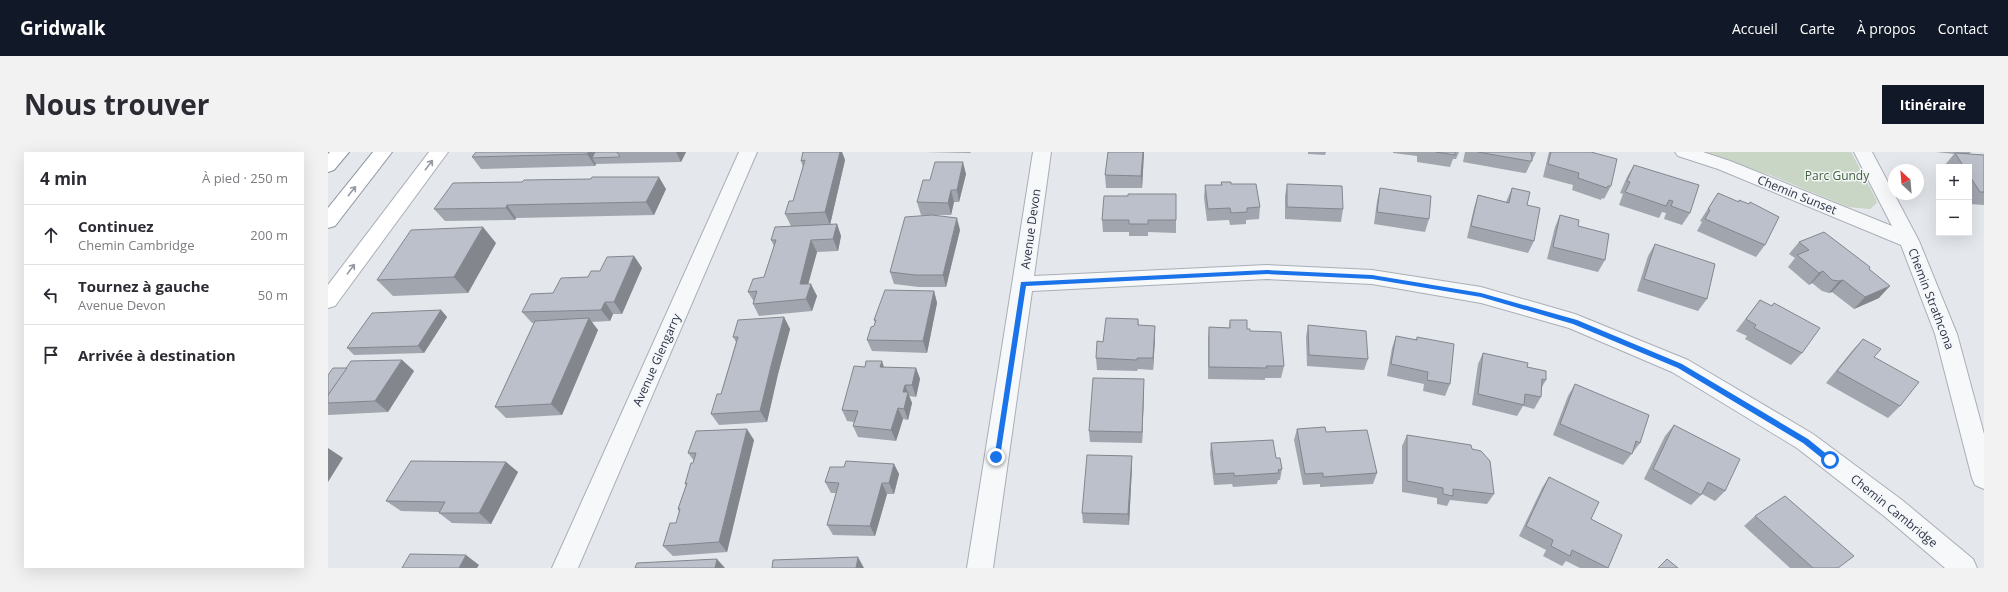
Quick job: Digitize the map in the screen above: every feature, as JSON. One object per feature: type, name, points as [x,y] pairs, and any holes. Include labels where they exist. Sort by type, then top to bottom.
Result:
[{"type":"main road","points":[[328,166],[340,152]]},
{"type":"main road","points":[[328,221],[384,152]]},
{"type":"main road","points":[[328,300],[439,152]]},
{"type":"street","name":"Avenue Glengarry","points":[[565,568],[748,152]]},
{"type":"street","name":"Avenue Devon","points":[[980,568],[1042,152]]},
{"type":"street","name":"Chemin Sunset","points":[[1684,152],[1731,168],[1909,241]]},
{"type":"street","name":"Chemin Strathcona","points":[[1862,152],[1909,241],[1946,334],[1984,478]]},
{"type":"street","name":"Chemin Cambridge","points":[[1023,284],[1267,272],[1372,277],[1481,295],[1575,322],[1680,366],[1805,441],[1893,508],[1964,568]]},
{"type":"green space","name":"Parc Gundy","points":[[1703,152],[1851,152],[1877,203],[1870,209],[1848,207],[1770,175]]},
{"type":"building","points":[[476,152],[589,152],[587,154],[472,157]]},
{"type":"building","points":[[595,152],[617,152],[620,157],[592,158]]},
{"type":"building","points":[[803,152],[840,152],[825,212],[785,214],[789,201],[793,201],[805,160],[801,161]]},
{"type":"building","points":[[1108,152],[1143,152],[1141,176],[1105,175]]},
{"type":"building","points":[[1436,152],[1455,152],[1455,155]]},
{"type":"building","points":[[1478,152],[1531,152],[1532,161],[1529,161]]},
{"type":"building","points":[[1551,152],[1591,152],[1617,159],[1611,186],[1608,186],[1607,188],[1578,178],[1579,173],[1548,164]]},
{"type":"building","points":[[1955,153],[1984,155],[1984,192],[1980,192],[1972,180],[1972,164],[1962,164]]},
{"type":"building","points":[[935,162],[963,162],[957,190],[951,190],[948,203],[917,202],[923,180],[930,180]]},
{"type":"building","points":[[1634,165],[1699,185],[1690,213],[1671,206],[1673,201],[1669,200],[1666,206],[1625,192],[1630,182],[1627,181]]},
{"type":"building","points":[[592,177],[659,177],[646,202],[507,205],[506,208],[434,209],[453,183],[522,182],[524,180],[591,179]]},
{"type":"building","points":[[1221,182],[1231,182],[1231,184],[1256,184],[1260,207],[1247,208],[1247,212],[1231,213],[1230,208],[1208,209],[1205,185],[1222,185]]},
{"type":"building","points":[[1287,184],[1342,186],[1343,209],[1287,207]]},
{"type":"building","points":[[1380,188],[1431,196],[1429,219],[1377,212]]},
{"type":"building","points":[[1512,188],[1530,192],[1527,205],[1540,208],[1534,241],[1471,226],[1478,195],[1509,203]]},
{"type":"building","points":[[1718,193],[1739,202],[1739,200],[1749,204],[1750,202],[1779,217],[1765,245],[1705,219],[1710,210],[1708,209]]},
{"type":"building","points":[[1128,194],[1176,194],[1176,220],[1148,220],[1148,224],[1129,224],[1129,220],[1102,220],[1104,196],[1128,196]]},
{"type":"building","points":[[932,215],[957,218],[943,275],[915,275],[890,272],[905,217]]},
{"type":"building","points":[[1560,215],[1579,220],[1578,226],[1609,234],[1605,260],[1553,247]]},
{"type":"building","points":[[837,224],[833,239],[811,240],[800,284],[811,284],[806,299],[753,304],[757,291],[748,292],[753,279],[764,277],[776,240],[771,240],[775,227]]},
{"type":"building","points":[[483,227],[454,277],[377,280],[411,230]]},
{"type":"building","points":[[1824,232],[1870,267],[1869,269],[1890,286],[1865,297],[1843,280],[1832,280],[1823,271],[1819,273],[1797,255],[1809,250],[1799,242]]},
{"type":"building","points":[[1655,244],[1715,264],[1707,299],[1644,279]]},
{"type":"building","points":[[634,256],[614,302],[605,302],[601,310],[522,312],[531,294],[553,293],[561,278],[588,277],[591,271],[600,271],[607,257]]},
{"type":"building","points":[[885,290],[934,291],[923,341],[867,340],[871,327],[874,326],[876,320],[874,320]]},
{"type":"building","points":[[1760,300],[1772,306],[1774,303],[1820,328],[1802,353],[1754,328],[1756,325],[1746,319]]},
{"type":"building","points":[[441,310],[418,346],[347,348],[372,313]]},
{"type":"building","points":[[784,317],[760,411],[711,414],[717,394],[721,394],[738,337],[733,337],[738,320]]},
{"type":"building","points":[[589,318],[551,404],[495,407],[535,321]]},
{"type":"building","points":[[1106,318],[1138,319],[1138,325],[1155,326],[1153,358],[1137,358],[1137,360],[1096,358],[1097,341],[1103,342]]},
{"type":"building","points":[[1230,320],[1247,320],[1247,329],[1250,329],[1250,331],[1281,332],[1284,366],[1266,366],[1267,368],[1209,367],[1209,327],[1230,328]]},
{"type":"building","points":[[1308,325],[1366,331],[1368,359],[1309,355]]},
{"type":"building","points":[[1396,336],[1417,340],[1417,337],[1454,344],[1450,384],[1427,380],[1428,372],[1391,364]]},
{"type":"building","points":[[1863,339],[1881,349],[1874,357],[1919,382],[1900,406],[1837,371]]},
{"type":"building","points":[[1483,353],[1528,363],[1527,367],[1546,371],[1546,380],[1542,379],[1541,397],[1525,394],[1524,405],[1478,394]]},
{"type":"building","points":[[402,360],[375,401],[328,403],[328,395],[351,361]]},
{"type":"building","points":[[866,361],[882,361],[880,367],[916,368],[912,385],[905,385],[903,392],[908,392],[904,409],[898,408],[891,430],[853,426],[858,411],[842,410],[854,366],[865,367]]},
{"type":"building","points":[[333,368],[347,368],[328,395],[328,375]]},
{"type":"building","points":[[1093,378],[1144,379],[1142,432],[1089,431]]},
{"type":"building","points":[[1575,384],[1649,415],[1640,443],[1636,441],[1632,454],[1560,424]]},
{"type":"building","points":[[1674,425],[1740,459],[1725,491],[1708,482],[1701,495],[1653,469]]},
{"type":"building","points":[[1325,427],[1326,432],[1367,430],[1377,473],[1323,477],[1323,473],[1305,474],[1297,429]]},
{"type":"building","points":[[747,429],[719,542],[663,546],[670,523],[676,523],[680,509],[678,509],[687,483],[685,484],[691,463],[693,463],[696,453],[688,453],[696,431]]},
{"type":"building","points":[[1407,435],[1471,445],[1472,449],[1481,451],[1490,461],[1494,494],[1453,489],[1453,496],[1443,494],[1443,488],[1407,481]]},
{"type":"building","points":[[1273,440],[1276,458],[1280,458],[1282,469],[1278,470],[1279,473],[1234,476],[1234,473],[1215,474],[1211,443]]},
{"type":"building","points":[[1087,455],[1132,456],[1128,514],[1082,513]]},
{"type":"building","points":[[411,461],[506,462],[479,513],[439,513],[445,502],[386,501]]},
{"type":"building","points":[[846,461],[894,464],[889,483],[882,483],[870,526],[827,525],[839,483],[825,482],[830,467],[844,467]]},
{"type":"building","points":[[1549,477],[1599,502],[1591,519],[1622,535],[1608,568],[1572,550],[1570,556],[1551,546],[1553,540],[1526,526]]},
{"type":"building","points":[[1785,496],[1854,556],[1838,568],[1813,568],[1755,516]]},
{"type":"building","points":[[410,554],[466,555],[459,568],[402,568]]},
{"type":"building","points":[[858,557],[856,568],[772,568],[773,560]]},
{"type":"building","points":[[717,559],[715,568],[635,568],[637,563]]},
{"type":"building","points":[[1667,559],[1678,568],[1658,568]]},
{"type":"route","points":[[996,457],[1023,284],[1267,272],[1372,277],[1481,295],[1575,322],[1680,366],[1805,441],[1830,460]]}]
